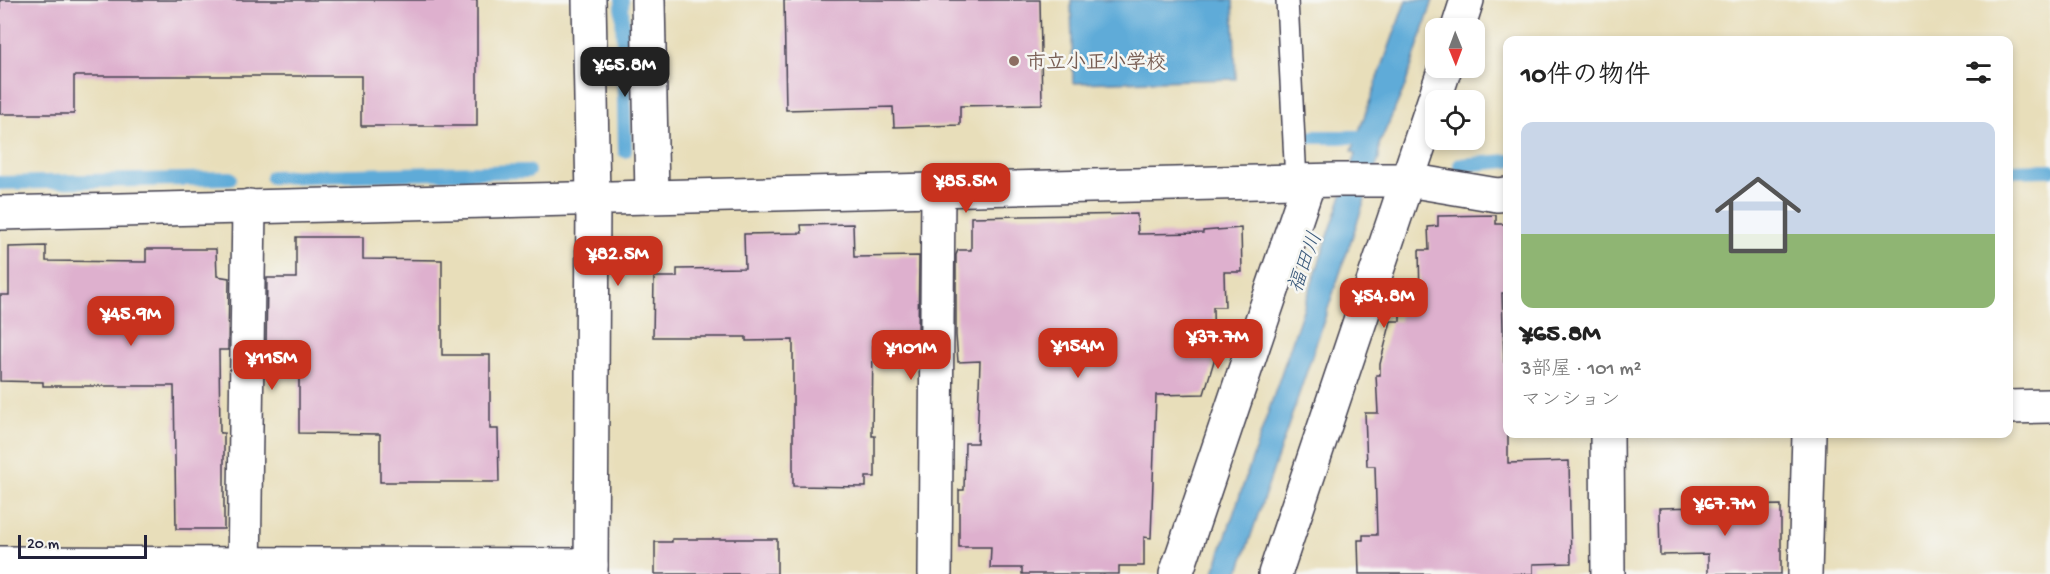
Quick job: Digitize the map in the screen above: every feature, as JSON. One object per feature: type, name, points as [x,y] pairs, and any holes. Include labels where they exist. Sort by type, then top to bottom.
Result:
[{"type":"street","points":[[0,563],[244,569],[591,569],[593,197],[589,0]]},
{"type":"street","points":[[648,0],[652,196]]},
{"type":"street","points":[[1461,18],[1467,0]]},
{"type":"street","points":[[1275,574],[1396,180],[1441,78]]},
{"type":"street","points":[[0,213],[1314,181],[1396,180],[1503,194]]},
{"type":"street","points":[[1176,574],[1314,181]]},
{"type":"street","points":[[936,574],[938,189]]},
{"type":"street","points":[[244,569],[249,206]]},
{"type":"street","points":[[2013,408],[2050,406]]},
{"type":"street","points":[[1607,438],[1608,574]]},
{"type":"street","points":[[1805,574],[1809,438]]},
{"type":"lane","points":[[1287,0],[1314,181]]},
{"type":"water","points":[[1071,0],[1233,0],[1236,79],[1073,83]]},
{"type":"water","points":[[1406,0],[1433,0],[1427,18],[1425,18],[1425,25],[1405,86],[1379,145],[1379,158],[1238,574],[1213,574],[1356,154],[1352,151]]},
{"type":"building","points":[[0,0],[477,0],[477,126],[361,126],[361,76],[74,76],[74,114],[0,114]]},
{"type":"building","points":[[784,0],[1040,0],[1042,104],[960,106],[960,125],[894,127],[893,107],[786,110]]},
{"type":"building","points":[[1137,214],[1138,234],[1203,233],[1203,231],[1241,228],[1242,272],[1224,272],[1225,307],[1213,307],[1214,361],[1204,394],[1156,395],[1151,538],[1144,537],[1144,566],[1119,566],[1119,574],[1022,574],[1022,568],[990,568],[991,547],[959,547],[959,490],[964,490],[965,443],[977,443],[980,361],[958,362],[956,335],[956,255],[958,250],[971,250],[971,217]]},
{"type":"building","points":[[1496,215],[1496,224],[1503,224],[1503,438],[1508,438],[1508,463],[1569,461],[1571,563],[1533,564],[1533,574],[1359,574],[1358,540],[1363,540],[1363,535],[1377,535],[1375,466],[1367,466],[1365,413],[1378,413],[1376,375],[1380,375],[1380,364],[1391,321],[1400,321],[1400,299],[1420,298],[1419,250],[1429,250],[1428,227],[1438,226],[1438,216]]},
{"type":"building","points":[[853,224],[854,257],[919,256],[918,336],[873,337],[872,436],[875,436],[875,477],[866,477],[866,487],[793,486],[793,340],[746,341],[746,337],[653,337],[654,277],[677,277],[677,269],[745,268],[744,234],[802,233],[801,225]]},
{"type":"building","points":[[296,237],[363,237],[363,259],[442,260],[442,355],[490,355],[490,429],[498,429],[499,482],[380,482],[380,434],[299,433],[299,349],[266,349],[267,278],[296,278]]},
{"type":"building","points":[[46,246],[46,261],[146,262],[146,249],[216,249],[217,276],[229,278],[228,350],[219,350],[220,433],[224,433],[224,529],[176,529],[174,386],[43,386],[43,382],[0,381],[0,295],[9,295],[9,247]]},
{"type":"building","points":[[1781,505],[1781,574],[1708,574],[1708,554],[1660,555],[1659,508]]},
{"type":"building","points":[[672,539],[777,539],[777,574],[655,574],[655,542],[672,542]]},
{"type":"waterway","points":[[622,0],[625,151]]},
{"type":"waterway","points":[[1313,137],[1373,137]]},
{"type":"waterway","points":[[1460,165],[1503,161]]},
{"type":"waterway","points":[[2013,171],[2050,170]]},
{"type":"waterway","points":[[272,177],[528,171]]},
{"type":"waterway","points":[[0,183],[230,178]]},
{"type":"place","name":"市立小正小学校","points":[[1014,61]]},
{"type":"water label","name":"福田川","points":[[1304,262]]}]
